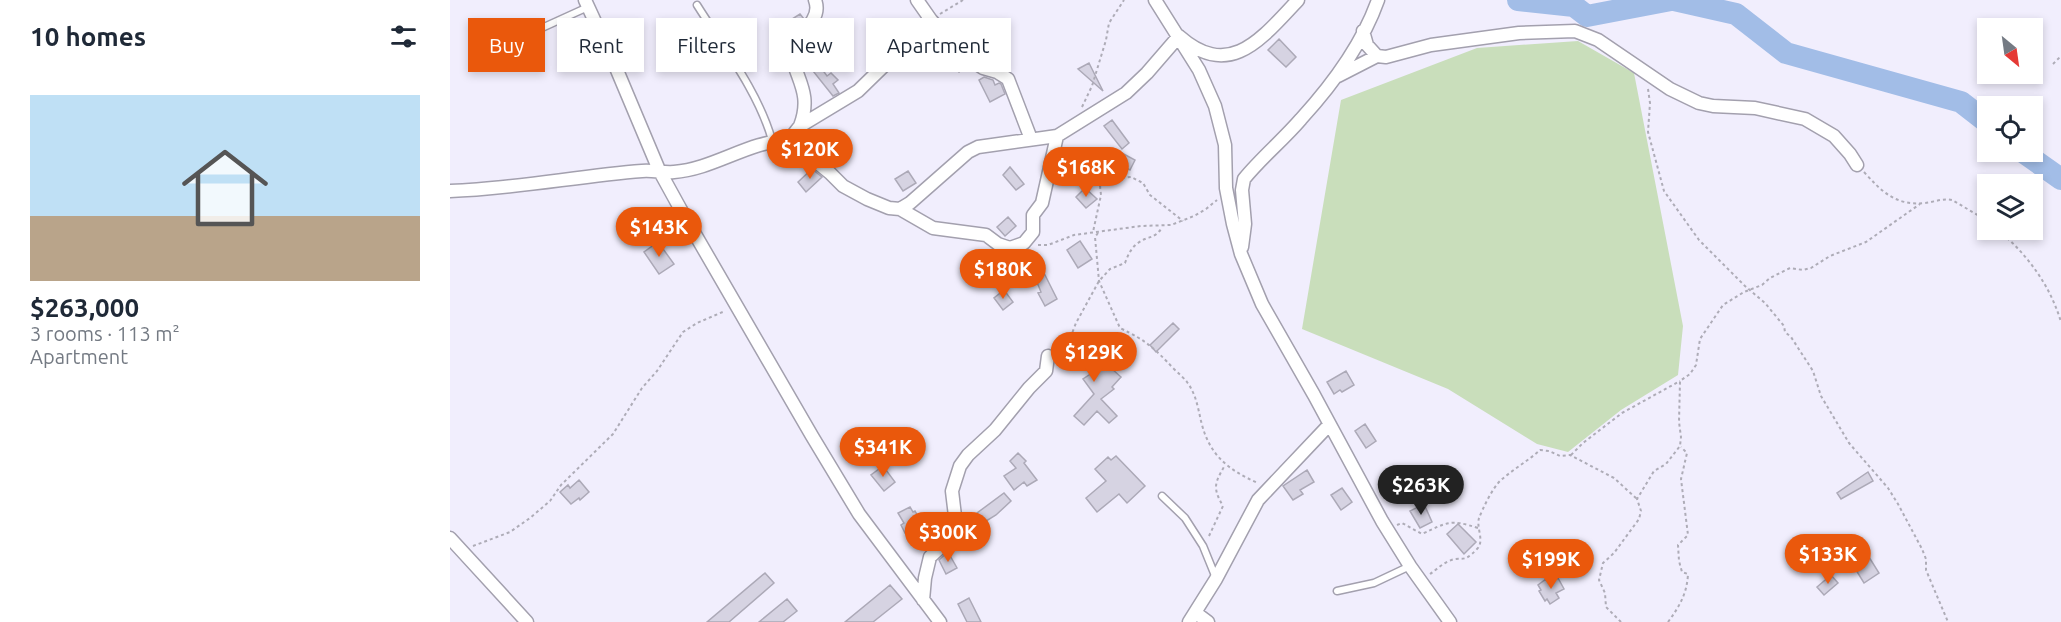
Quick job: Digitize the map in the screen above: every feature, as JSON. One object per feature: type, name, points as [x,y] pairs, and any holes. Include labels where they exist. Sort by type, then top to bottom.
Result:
[{"type":"street","points":[[789,140],[800,126],[805,113],[805,93],[791,52],[792,41],[811,24],[817,12],[815,0]]},
{"type":"street","points":[[917,0],[930,18]]},
{"type":"street","points":[[1155,0],[1199,70],[1215,106],[1225,145],[1226,189],[1233,224],[1241,254],[1262,304],[1382,521],[1420,581],[1450,622]]},
{"type":"street","points":[[1179,36],[1192,48],[1208,55],[1222,56],[1238,52],[1268,31],[1298,0]]},
{"type":"street","points":[[1241,254],[1245,224],[1242,190],[1244,179],[1338,76],[1373,14],[1378,0]]},
{"type":"street","points":[[586,3],[659,170],[736,306],[859,514],[940,622]]},
{"type":"street","points":[[1363,31],[1367,45],[1377,56]]},
{"type":"street","points":[[1338,76],[1377,56],[1386,57],[1431,45],[1477,37],[1575,31],[1598,40],[1670,89],[1699,104],[1755,108],[1805,119],[1834,136],[1857,165]]},
{"type":"street","points":[[900,209],[968,152],[978,147],[1057,136],[1126,93],[1179,36]]},
{"type":"street","points":[[800,126],[858,92],[878,72]]},
{"type":"street","points":[[997,72],[1008,79],[1031,139]]},
{"type":"street","points":[[450,191],[659,170],[674,172],[772,141],[789,140],[843,186],[889,208],[900,209],[933,228],[986,235],[998,244],[1010,248],[1024,243],[1032,232],[1033,215],[1042,203],[1057,136]]},
{"type":"street","points":[[923,600],[930,558],[944,544],[953,530],[955,516],[952,491],[960,466],[1046,371],[1048,356]]},
{"type":"street","points":[[1208,622],[1193,617],[1216,579],[1251,511],[1268,488],[1329,425]]},
{"type":"street","points":[[450,538],[527,622]]},
{"type":"lane","points":[[545,25],[586,3]]},
{"type":"lane","points":[[696,5],[741,75],[767,125],[772,141]]},
{"type":"lane","points":[[1162,496],[1185,518],[1203,546],[1216,579]]},
{"type":"lane","points":[[1337,591],[1374,583],[1410,566]]},
{"type":"path","points":[[934,18],[963,0]]},
{"type":"path","points":[[1078,121],[1083,102],[1092,86],[1109,23],[1124,0]]},
{"type":"path","points":[[2053,64],[2061,56]]},
{"type":"path","points":[[1644,70],[1650,103],[1648,132],[1664,191],[1699,240],[1765,303],[1784,326],[1785,332],[1791,337],[1813,371],[1821,396],[1849,443],[1888,488],[1898,504],[1926,559],[1926,570],[1948,622]]},
{"type":"path","points":[[1065,155],[1069,164],[1081,177],[1100,186]]},
{"type":"path","points":[[1857,165],[1886,194],[1901,202],[1920,204],[1946,199],[1953,200],[1977,214]]},
{"type":"path","points":[[1100,186],[1110,179],[1131,177],[1143,183],[1150,195],[1183,221]]},
{"type":"path","points":[[1093,232],[1101,195],[1100,186]]},
{"type":"path","points":[[1226,189],[1206,209],[1183,221],[1163,226],[1103,230],[1098,233],[1095,237],[1099,281],[1120,328],[1144,340],[1163,356],[1188,383],[1196,399],[1203,428],[1210,444],[1225,465],[1236,473],[1268,488]]},
{"type":"path","points":[[1570,455],[1622,414],[1640,402],[1672,387],[1690,374],[1696,365],[1700,339],[1723,305],[1790,268],[1803,270],[1811,268],[1836,254],[1866,242],[1920,204]]},
{"type":"path","points":[[1048,356],[1069,341],[1099,281],[1110,268],[1125,263],[1130,251],[1139,242],[1155,236],[1163,226]]},
{"type":"path","points":[[1024,243],[1034,246],[1048,245],[1074,234],[1098,233]]},
{"type":"path","points":[[2009,240],[2045,283],[2056,304],[2061,322]]},
{"type":"path","points":[[459,548],[473,546],[510,532],[543,507],[561,485],[613,434],[642,388],[657,371],[683,332],[736,306]]},
{"type":"path","points":[[1637,499],[1654,471],[1666,464],[1680,446],[1680,381]]},
{"type":"path","points":[[1668,622],[1687,589],[1688,574],[1682,572],[1678,545],[1688,535],[1680,479],[1687,453],[1680,446]]},
{"type":"path","points":[[1420,581],[1452,559],[1460,561],[1467,559],[1480,546],[1478,528],[1480,517],[1488,498],[1499,482],[1540,450],[1560,456],[1570,455],[1614,478],[1637,499],[1641,511],[1640,519],[1614,553],[1603,563],[1599,580],[1605,593],[1606,608],[1621,622]]},
{"type":"path","points":[[1203,546],[1223,506],[1217,496],[1215,486],[1225,465]]},
{"type":"path","points":[[1382,521],[1395,525],[1402,523],[1422,534],[1444,524],[1458,521],[1478,528]]},
{"type":"green space","points":[[1578,41],[1634,73],[1683,326],[1678,375],[1621,410],[1568,452],[1537,444],[1448,389],[1302,329],[1341,100],[1477,48]]},
{"type":"building","points":[[1279,39],[1296,57],[1286,67],[1268,50]]},
{"type":"building","points":[[1089,63],[1103,91],[1078,69]]},
{"type":"building","points":[[814,72],[824,72],[827,76],[831,73],[838,80],[833,84],[839,93],[833,96]]},
{"type":"building","points":[[984,77],[993,80],[995,85],[1001,84],[1005,94],[990,102],[979,80]]},
{"type":"building","points":[[1112,120],[1129,143],[1122,149],[1104,126]]},
{"type":"building","points":[[1120,152],[1135,160],[1130,170],[1114,161]]},
{"type":"building","points":[[1010,167],[1024,184],[1016,190],[1003,175]]},
{"type":"building","points":[[812,169],[822,177],[806,192],[798,182]]},
{"type":"building","points":[[908,171],[916,183],[903,191],[895,179]]},
{"type":"building","points":[[1085,188],[1097,199],[1086,208],[1076,197]]},
{"type":"building","points":[[1008,217],[1016,226],[1005,236],[997,227]]},
{"type":"building","points":[[1080,241],[1092,259],[1078,268],[1067,250]]},
{"type":"building","points":[[658,242],[674,264],[659,274],[644,252]]},
{"type":"building","points":[[984,257],[992,264],[996,261],[1003,269],[991,280],[989,277],[983,283],[976,276],[981,271],[975,266]]},
{"type":"building","points":[[1043,271],[1057,299],[1045,306],[1038,293],[1041,292],[1034,275]]},
{"type":"building","points":[[1004,290],[1013,302],[1003,310],[994,298]]},
{"type":"building","points":[[1173,323],[1179,329],[1156,352],[1150,345]]},
{"type":"building","points":[[1075,336],[1121,377],[1112,387],[1114,389],[1101,399],[1117,416],[1109,423],[1097,411],[1084,425],[1074,416],[1094,394],[1083,379],[1098,369],[1083,354],[1074,364],[1064,354],[1072,345],[1069,342]]},
{"type":"building","points":[[1346,371],[1354,385],[1334,394],[1327,382]]},
{"type":"building","points":[[1365,424],[1376,441],[1366,448],[1355,431]]},
{"type":"building","points":[[1018,453],[1026,461],[1024,463],[1037,480],[1027,486],[1024,482],[1014,490],[1004,476],[1016,468],[1010,461]]},
{"type":"building","points":[[1116,456],[1145,486],[1127,503],[1119,494],[1097,512],[1086,498],[1106,481],[1095,469],[1108,457],[1111,460]]},
{"type":"building","points":[[883,466],[895,482],[884,491],[871,475]]},
{"type":"building","points":[[1307,470],[1314,482],[1300,490],[1303,494],[1293,500],[1283,486]]},
{"type":"building","points":[[1868,472],[1873,481],[1841,499],[1837,493]]},
{"type":"building","points":[[579,480],[589,492],[571,504],[560,492],[568,485],[570,488]]},
{"type":"building","points":[[1342,488],[1352,502],[1341,510],[1331,495]]},
{"type":"building","points":[[1004,493],[1011,501],[983,523],[977,513]]},
{"type":"building","points":[[1424,504],[1432,522],[1420,528],[1410,511]]},
{"type":"building","points":[[910,507],[922,524],[905,533],[901,525],[904,523],[898,513]]},
{"type":"building","points":[[1458,524],[1476,542],[1464,554],[1447,534]]},
{"type":"building","points":[[1864,549],[1879,573],[1864,583],[1847,561]]},
{"type":"building","points":[[948,552],[957,568],[946,574],[939,560]]},
{"type":"building","points":[[765,573],[774,583],[729,622],[707,622]]},
{"type":"building","points":[[1831,575],[1838,583],[1824,595],[1817,587]]},
{"type":"building","points":[[1558,578],[1564,589],[1556,593],[1559,598],[1550,604],[1547,599],[1545,601],[1538,585],[1546,579],[1549,583]]},
{"type":"building","points":[[890,585],[902,599],[873,622],[845,622]]},
{"type":"building","points":[[969,598],[981,622],[967,622],[958,604]]},
{"type":"building","points":[[787,599],[797,611],[783,622],[759,622]]},
{"type":"waterway","points":[[1518,0],[1574,6],[1587,16],[1671,0]]},
{"type":"waterway","points":[[1674,0],[1736,14],[1786,53],[1961,102],[1977,114]]},
{"type":"waterway","points":[[2037,162],[2061,179]]}]
